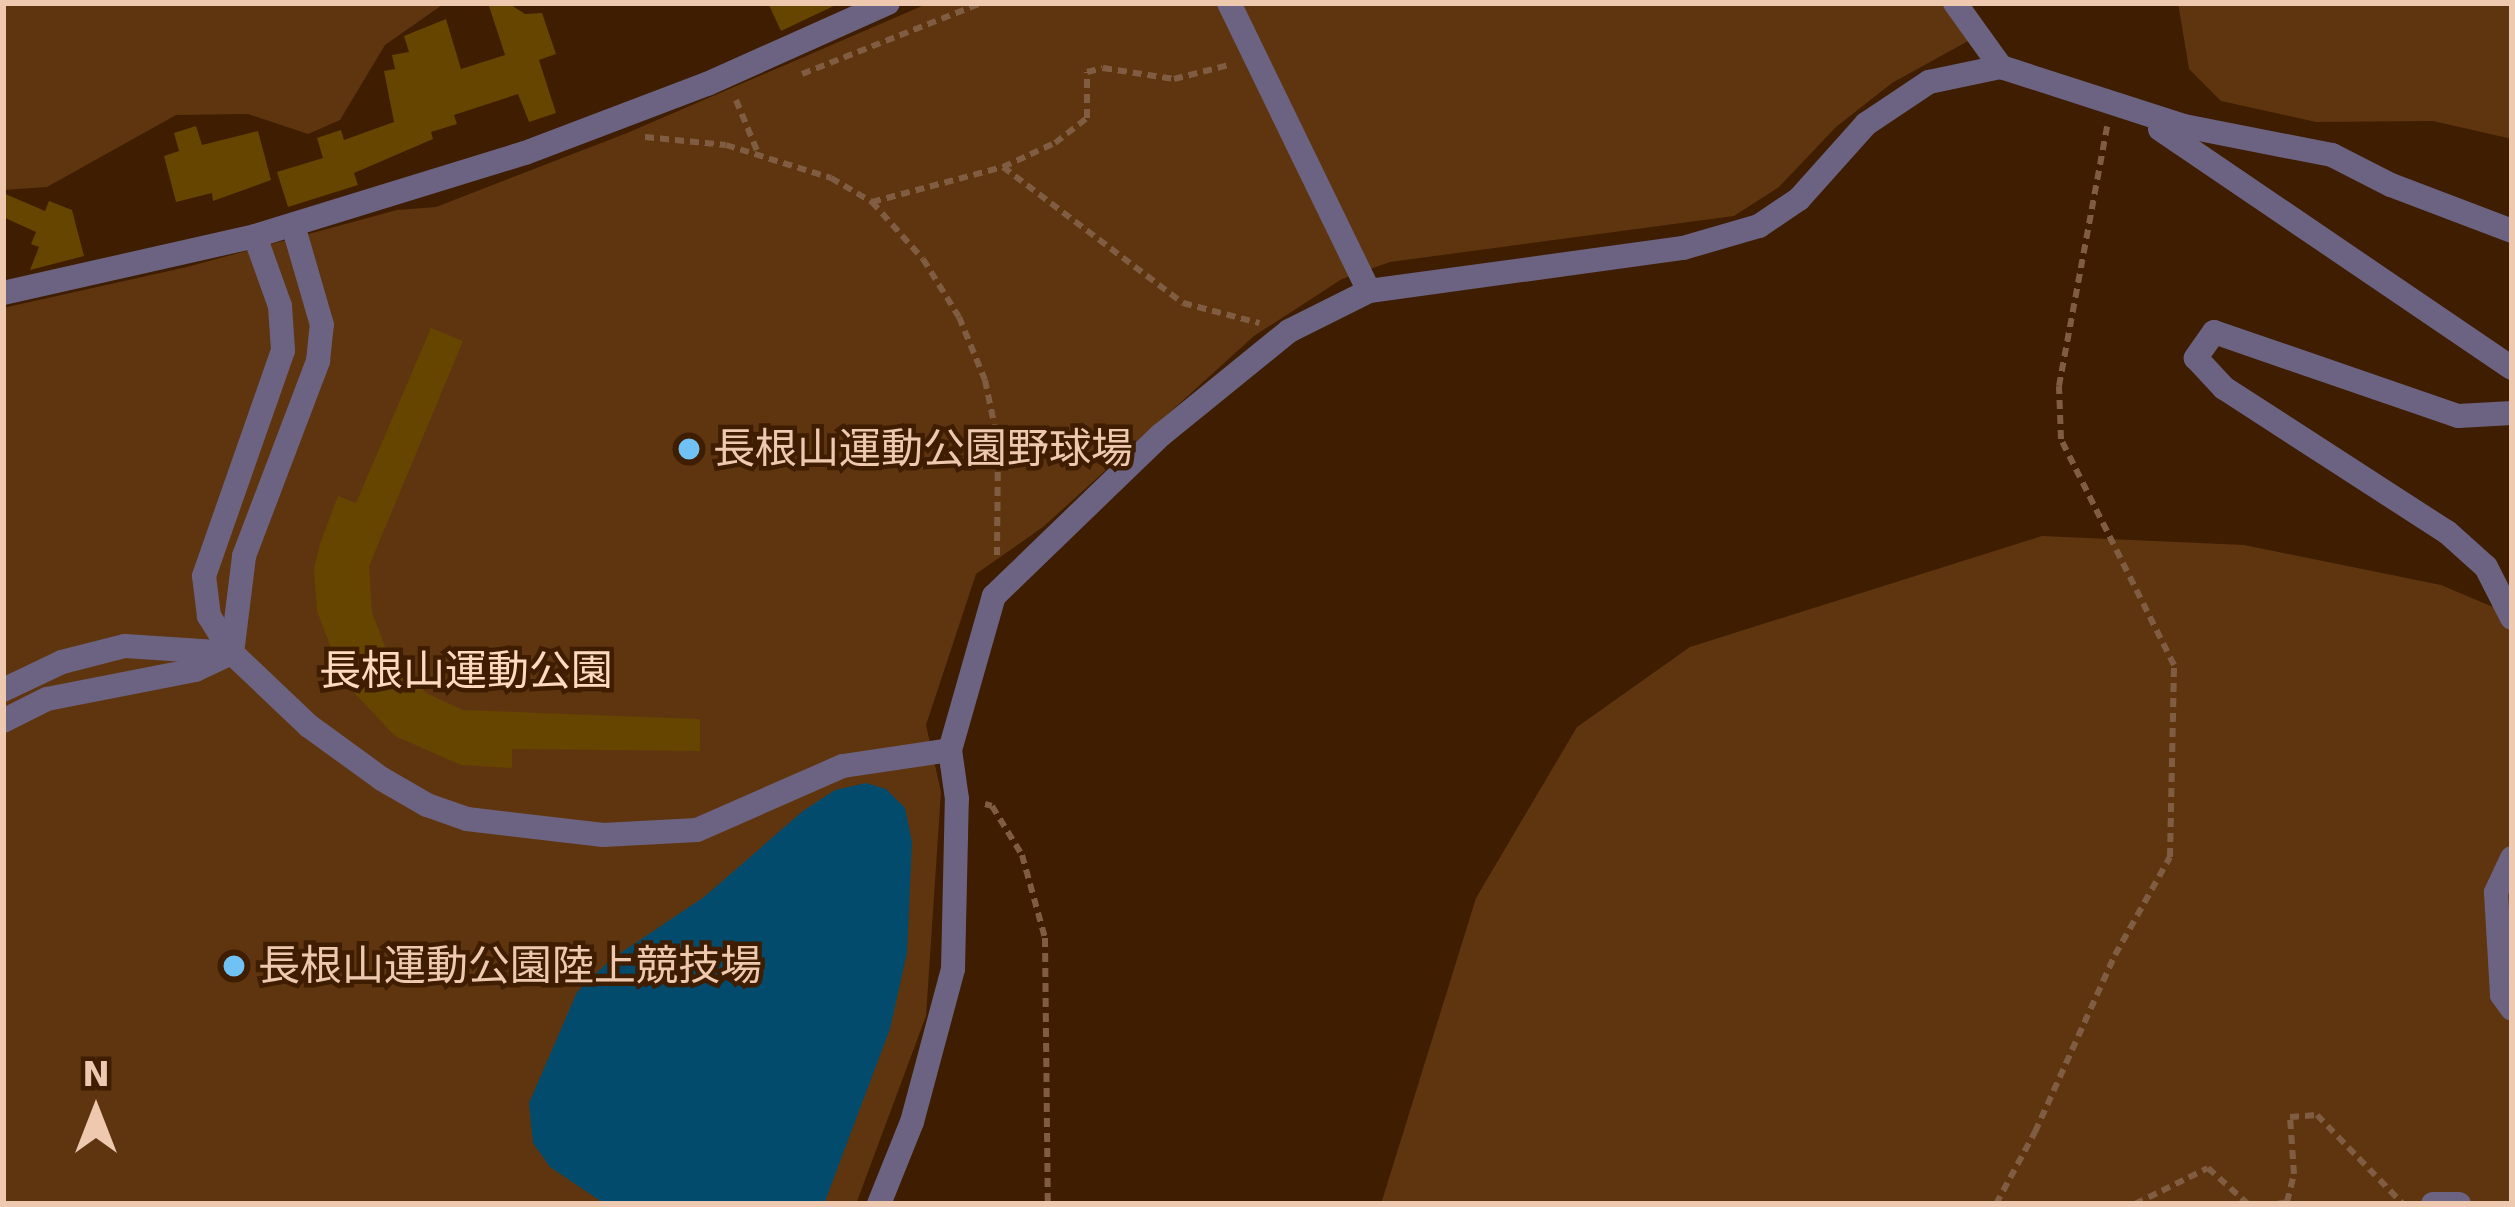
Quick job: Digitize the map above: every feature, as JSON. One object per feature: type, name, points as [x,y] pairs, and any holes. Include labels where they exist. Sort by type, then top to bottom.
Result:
[{"type":"street","points":[[3,293],[255,236],[525,153],[706,84],[888,3]]},
{"type":"street","points":[[1229,3],[1369,292]]},
{"type":"street","points":[[1954,3],[2001,67]]},
{"type":"street","points":[[880,1204],[913,1122],[953,969],[957,799],[950,750],[994,596],[1281,326],[1369,292],[1683,248],[1759,226],[1798,199],[1866,124],[1929,82],[2001,67],[2112,99],[2184,126],[2332,155],[2391,184],[2512,231]]},
{"type":"street","points":[[2112,99],[2512,368]]},
{"type":"street","points":[[232,653],[244,556],[318,361],[322,325],[293,225]]},
{"type":"street","points":[[255,236],[280,306],[283,350],[204,577],[209,616],[232,653],[309,727],[427,805],[467,819],[603,835],[697,830],[843,766],[950,750]]},
{"type":"street","points":[[2512,412],[2458,416],[2214,332],[2196,358],[2224,388],[2446,532],[2486,567],[2512,618]]},
{"type":"street","points":[[3,691],[62,662],[125,646],[232,653]]},
{"type":"street","points":[[3,721],[47,699],[195,670],[232,653]]},
{"type":"street","points":[[2512,858],[2496,892],[2502,995],[2512,1009]]},
{"type":"street","points":[[2433,1204],[2459,1204]]},
{"type":"path","points":[[781,82],[981,3]]},
{"type":"path","points":[[872,202],[1003,166],[1055,143],[1087,118],[1087,72],[1103,68],[1174,79],[1194,75],[1232,65],[1222,44]]},
{"type":"path","points":[[1996,1204],[2035,1132],[2114,955],[2170,857],[2174,665],[2061,440],[2059,386],[2112,99]]},
{"type":"path","points":[[717,108],[736,100],[758,152]]},
{"type":"path","points":[[661,130],[642,137],[758,152],[831,178],[872,202],[935,278],[959,316],[985,380],[998,442],[994,596]]},
{"type":"path","points":[[1003,166],[1183,303],[1281,326]]},
{"type":"path","points":[[1258,322],[1281,326]]},
{"type":"path","points":[[957,799],[992,806],[1022,855],[1046,938],[1048,1204]]},
{"type":"path","points":[[2277,1204],[2288,1202],[2294,1174],[2290,1117],[2318,1115],[2403,1204]]},
{"type":"path","points":[[2135,1204],[2208,1168],[2248,1204]]},
{"type":"green space","points":[[3,3],[445,3],[385,45],[340,120],[308,134],[248,114],[176,115],[47,187],[3,190]]},
{"type":"green space","name":"長根山運動公園","points":[[929,3],[1968,3],[1988,30],[1892,83],[1836,127],[1779,187],[1734,216],[1390,262],[1342,279],[1254,336],[1043,527],[976,574],[926,725],[941,792],[926,1016],[856,1204],[3,1204],[3,308],[187,267],[397,210],[436,207],[627,133]]},
{"type":"green space","points":[[2178,3],[2512,3],[2512,139],[2433,121],[2316,122],[2221,101],[2189,69]]},
{"type":"green space","points":[[2042,536],[2244,545],[2441,585],[2512,615],[2512,1204],[1381,1204],[1476,898],[1577,727],[1690,647]]},
{"type":"water","points":[[866,783],[886,789],[905,808],[912,842],[907,953],[890,1029],[824,1204],[605,1204],[550,1167],[533,1143],[529,1103],[577,992],[610,960],[704,897],[803,811],[835,790]]},
{"type":"building","points":[[488,3],[508,3],[525,14],[542,13],[556,54],[539,60],[556,113],[529,122],[518,94],[454,115],[457,124],[431,132],[433,139],[354,173],[358,185],[288,207],[277,172],[323,158],[317,138],[341,130],[344,140],[394,122],[384,71],[395,69],[392,55],[409,52],[404,36],[446,19],[461,69],[505,55]]},
{"type":"building","points":[[768,3],[840,3],[781,31]]},
{"type":"building","points":[[196,126],[202,145],[258,131],[271,180],[213,201],[212,193],[176,202],[164,156],[179,151],[174,133]]},
{"type":"building","points":[[3,193],[45,211],[49,201],[72,210],[84,256],[30,270],[39,247],[31,244],[36,232],[3,217]]},
{"type":"building","points":[[431,328],[463,341],[369,566],[372,612],[387,652],[426,693],[463,710],[700,719],[700,751],[512,749],[512,768],[461,765],[395,736],[344,682],[317,611],[314,569],[320,544],[338,496],[356,503]]},
{"type":"place","name":"長根山運動公園野球場","points":[[689,449]]},
{"type":"place","name":"長根山運動公園陸上競技場","points":[[234,966]]}]
